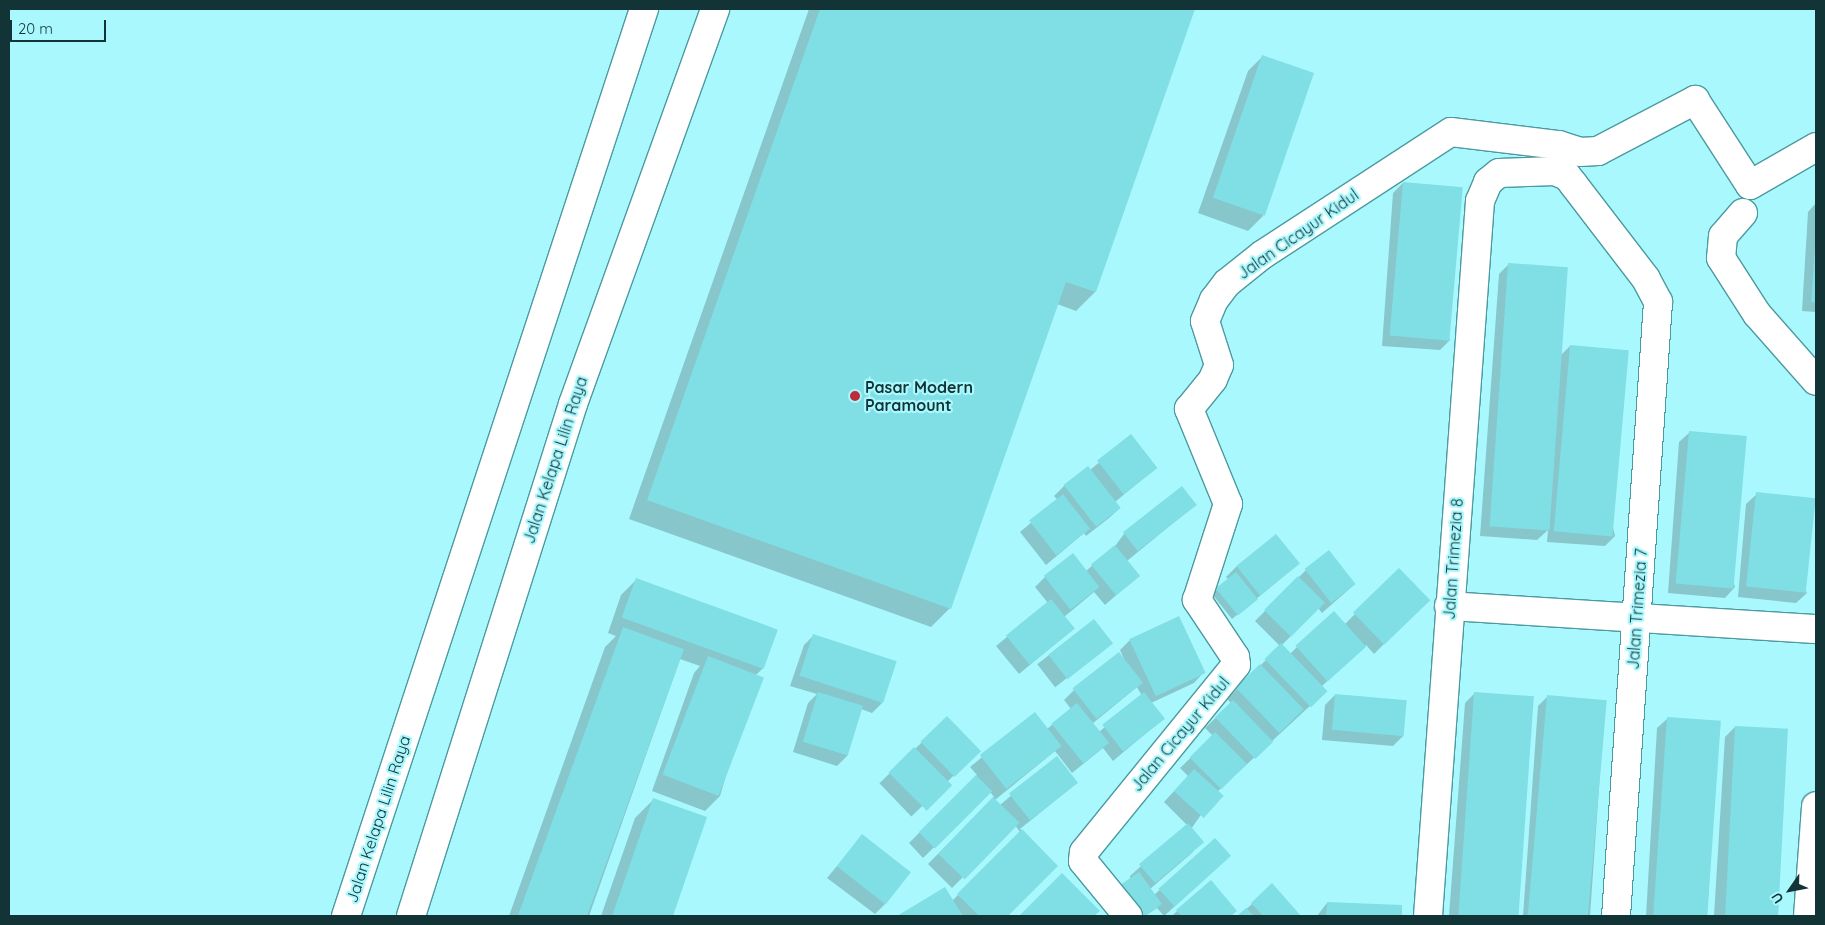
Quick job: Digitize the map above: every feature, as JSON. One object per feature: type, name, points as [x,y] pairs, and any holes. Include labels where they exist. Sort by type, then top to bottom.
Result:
[{"type":"street","name":"Jalan Kelapa Lilin Raya","points":[[346,916],[644,9]]},
{"type":"street","name":"Jalan Kelapa Lilin Raya","points":[[411,916],[573,404],[716,9]]},
{"type":"street","name":"Jalan Cicayur Kidul","points":[[1128,916],[1083,861],[1084,852],[1236,665],[1235,657],[1198,600],[1228,504],[1189,409],[1212,379],[1219,365],[1204,321],[1214,300],[1227,284],[1262,255],[1451,132],[1559,145],[1580,152],[1598,151],[1695,100],[1750,185],[1816,146]]},
{"type":"street","name":"Jalan Trimezia 8","points":[[1428,916],[1449,606],[1480,201],[1488,182],[1499,173],[1555,171],[1567,176],[1646,278],[1658,302]]},
{"type":"street","points":[[1743,212],[1723,236],[1721,258],[1757,314],[1816,381]]},
{"type":"street","name":"Jalan Trimezia 7","points":[[1616,916],[1658,302]]},
{"type":"street","points":[[1449,606],[1636,620],[1816,629]]},
{"type":"street","points":[[1808,916],[1816,806]]},
{"type":"building","name":"Pasar Modern Paramount","points":[[820,9],[1195,9],[1096,292],[1066,282],[951,609],[647,500]]},
{"type":"building","points":[[1262,55],[1314,73],[1265,216],[1213,198]]},
{"type":"building","points":[[1403,182],[1463,187],[1449,341],[1390,335]]},
{"type":"building","points":[[1815,246],[1816,302],[1811,302]]},
{"type":"building","points":[[1508,263],[1568,267],[1549,531],[1490,526]]},
{"type":"building","points":[[1570,345],[1629,350],[1612,536],[1554,531]]},
{"type":"building","points":[[1689,431],[1747,436],[1733,588],[1676,583]]},
{"type":"building","points":[[1131,434],[1157,468],[1124,494],[1097,460]]},
{"type":"building","points":[[1088,466],[1121,508],[1096,527],[1064,485]]},
{"type":"building","points":[[1182,486],[1197,505],[1138,551],[1123,532]]},
{"type":"building","points":[[1756,492],[1816,498],[1806,593],[1746,586]]},
{"type":"building","points":[[1063,494],[1090,529],[1056,555],[1029,520]]},
{"type":"building","points":[[1276,534],[1300,564],[1260,596],[1236,566]]},
{"type":"building","points":[[1115,545],[1140,576],[1116,596],[1091,565]]},
{"type":"building","points":[[1329,550],[1355,584],[1331,603],[1305,569]]},
{"type":"building","points":[[1073,553],[1099,587],[1070,610],[1044,576]]},
{"type":"building","points":[[1399,568],[1430,600],[1384,645],[1353,612]]},
{"type":"building","points":[[1236,572],[1258,599],[1238,616],[1216,588]]},
{"type":"building","points":[[1298,576],[1325,603],[1291,637],[1264,610]]},
{"type":"building","points":[[636,578],[778,630],[764,669],[622,617]]},
{"type":"building","points":[[1051,599],[1075,629],[1030,665],[1006,636]]},
{"type":"building","points":[[1334,611],[1366,647],[1327,681],[1295,646]]},
{"type":"building","points":[[1179,616],[1206,673],[1156,696],[1129,639]]},
{"type":"building","points":[[1094,619],[1113,643],[1067,679],[1048,655]]},
{"type":"building","points":[[623,627],[684,649],[587,916],[518,915]]},
{"type":"building","points":[[813,634],[897,661],[883,703],[799,676]]},
{"type":"building","points":[[1281,643],[1328,691],[1311,707],[1264,659]]},
{"type":"building","points":[[1119,652],[1143,683],[1097,719],[1073,688]]},
{"type":"building","points":[[708,656],[764,678],[719,796],[662,775]]},
{"type":"building","points":[[1260,664],[1304,709],[1279,733],[1236,688]]},
{"type":"building","points":[[818,692],[863,706],[848,755],[803,742]]},
{"type":"building","points":[[1144,692],[1165,719],[1123,751],[1102,725]]},
{"type":"building","points":[[1474,692],[1534,696],[1518,916],[1458,916]]},
{"type":"building","points":[[1335,694],[1407,700],[1404,736],[1332,730]]},
{"type":"building","points":[[1547,695],[1607,700],[1588,916],[1528,916]]},
{"type":"building","points":[[1233,700],[1273,742],[1255,759],[1215,717]]},
{"type":"building","points":[[1077,703],[1109,743],[1083,763],[1051,724]]},
{"type":"building","points":[[1035,712],[1061,746],[1006,789],[980,755]]},
{"type":"building","points":[[947,716],[981,751],[954,777],[920,742]]},
{"type":"building","points":[[1667,717],[1721,721],[1707,916],[1653,916]]},
{"type":"building","points":[[1735,726],[1788,729],[1778,916],[1725,916]]},
{"type":"building","points":[[1215,732],[1247,764],[1221,789],[1190,757]]},
{"type":"building","points":[[914,747],[952,785],[927,811],[889,772]]},
{"type":"building","points":[[1057,756],[1078,783],[1030,820],[1009,794]]},
{"type":"building","points":[[1194,769],[1224,796],[1204,818],[1174,791]]},
{"type":"building","points":[[976,775],[992,791],[935,849],[919,832]]},
{"type":"building","points":[[993,797],[1020,823],[965,880],[938,854]]},
{"type":"building","points":[[653,798],[707,817],[673,916],[612,916]]},
{"type":"building","points":[[1188,823],[1204,842],[1155,883],[1139,864]]},
{"type":"building","points":[[1022,829],[1058,866],[1008,916],[979,916],[957,894]]},
{"type":"building","points":[[862,834],[911,872],[886,904],[837,866]]},
{"type":"building","points":[[1215,838],[1231,856],[1175,907],[1159,889]]},
{"type":"building","points":[[1139,872],[1162,904],[1145,916],[1138,916],[1117,887]]},
{"type":"building","points":[[1062,873],[1100,911],[1094,916],[1019,916]]},
{"type":"building","points":[[1211,880],[1237,911],[1231,916],[1182,916],[1176,910]]},
{"type":"building","points":[[1272,883],[1301,916],[1263,916],[1251,903]]},
{"type":"building","points":[[945,887],[963,916],[897,916]]},
{"type":"building","points":[[1327,902],[1402,905],[1402,916],[1326,916]]},
{"type":"building","points":[[1246,908],[1254,916],[1237,916]]},
{"type":"place","name":"Pasar Modern Paramount","points":[[855,396]]}]
